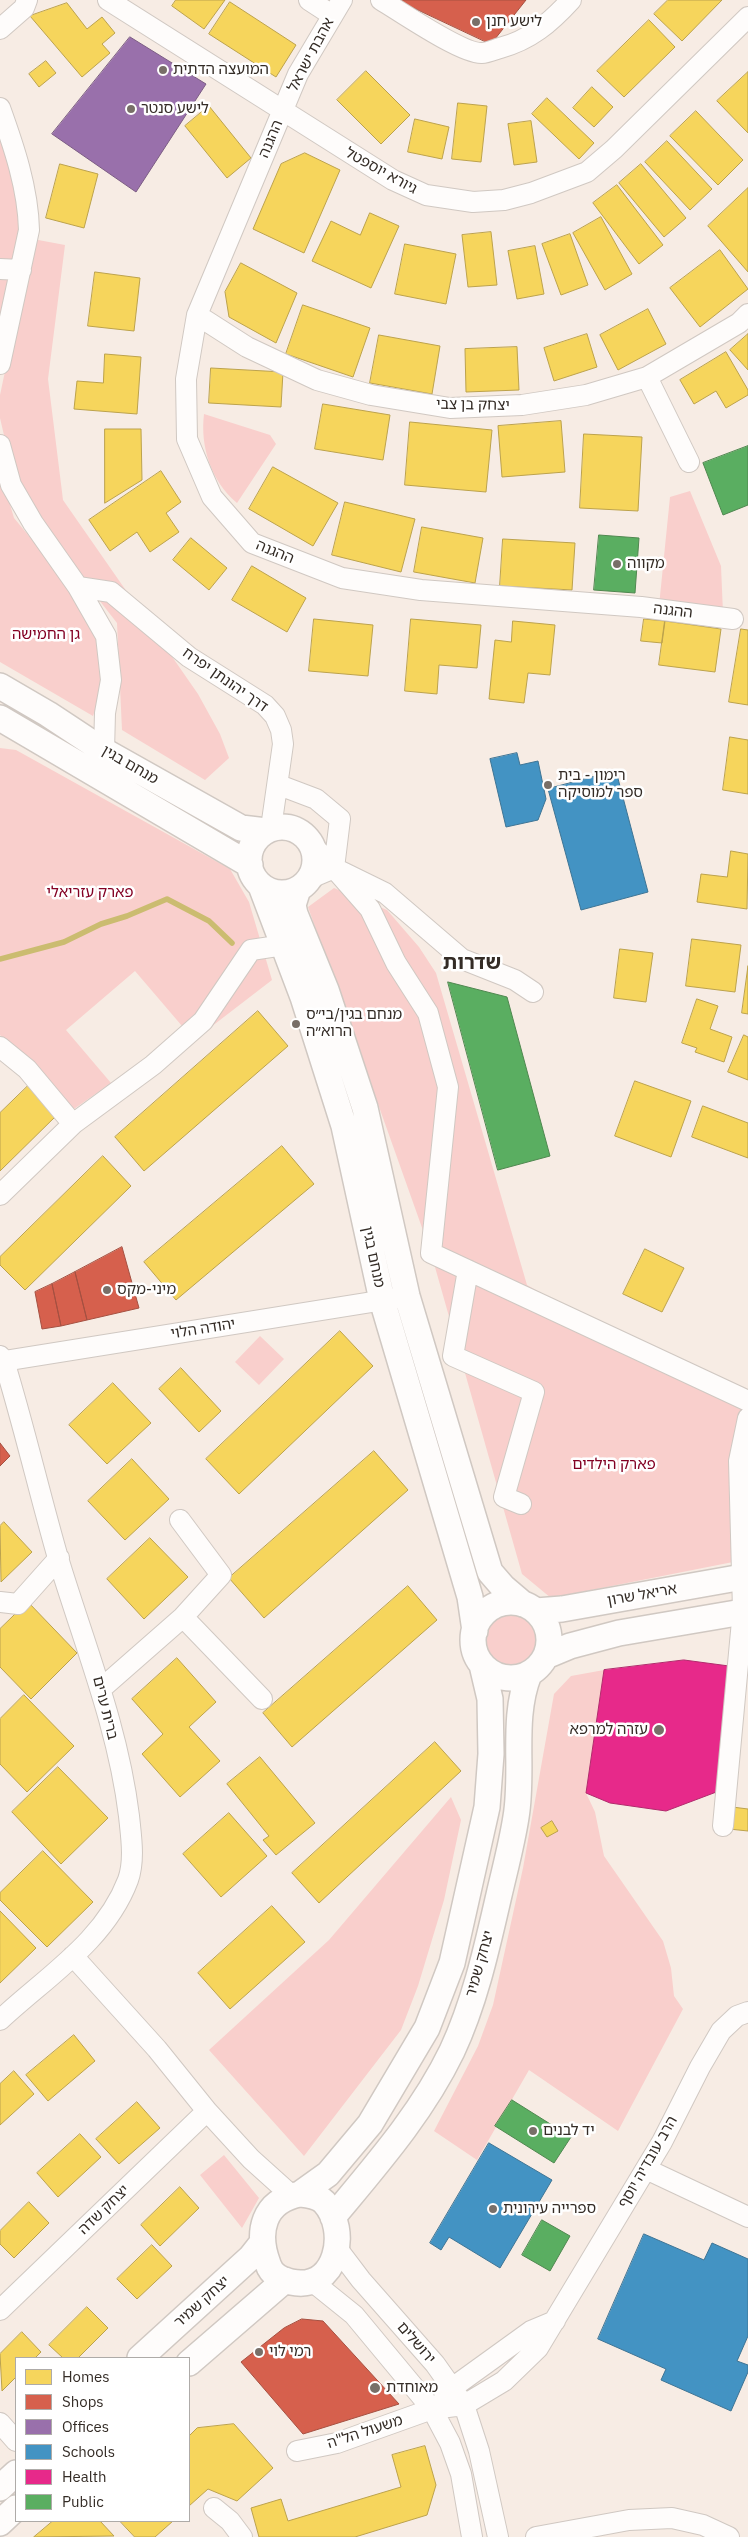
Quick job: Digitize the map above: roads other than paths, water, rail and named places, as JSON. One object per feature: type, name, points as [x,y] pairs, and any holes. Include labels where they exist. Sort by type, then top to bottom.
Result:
[{"type":"main road","name":"מנחם בגין","points":[[0,686],[48,714],[104,751],[242,828],[269,829]]},
{"type":"main road","name":"מנחם בגין","points":[[0,718],[199,833],[255,876],[284,945],[344,1126],[382,1300],[470,1597],[474,1631]]},
{"type":"main road","points":[[287,827],[297,830],[312,845],[315,864],[303,884],[279,893],[255,876],[250,854],[253,845],[269,829],[287,827]]},
{"type":"main road","name":"מנחם בגין","points":[[303,884],[293,905],[295,914],[326,990],[365,1108],[407,1296],[490,1572],[503,1587],[529,1607]]},
{"type":"main road","name":"אריאל שרון","points":[[529,1607],[562,1609],[746,1576]]},
{"type":"main road","points":[[511,1602],[529,1607],[543,1619],[548,1632],[549,1645],[546,1656],[539,1667],[530,1674],[516,1678],[503,1677],[491,1673],[482,1665],[475,1652],[474,1631],[482,1615],[492,1608],[511,1602]]},
{"type":"main road","points":[[546,1656],[570,1646],[619,1633],[746,1610]]},
{"type":"main road","name":"יצחק שמיר","points":[[288,2198],[328,2174],[370,2124],[427,2028],[452,1963],[487,1807],[491,1754],[490,1699],[482,1665]]},
{"type":"main road","name":"יצחק שמיר","points":[[333,2217],[402,2134],[452,2051],[459,2034],[484,1960],[516,1817],[519,1792],[521,1704],[530,1674]]},
{"type":"main road","points":[[288,2198],[318,2198],[324,2203],[333,2217],[336,2247],[329,2270],[313,2282],[297,2283],[285,2280],[269,2267],[262,2244],[265,2221],[288,2198]]},
{"type":"main road","name":"יצחק שמיר","points":[[141,2357],[251,2257],[262,2244]]},
{"type":"main road","points":[[190,2362],[285,2280]]},
{"type":"main road","points":[[0,2488],[15,2474]]},
{"type":"main road","points":[[0,2523],[15,2509]]},
{"type":"street","points":[[0,29],[24,8],[27,0]]},
{"type":"street","name":"גיורא יוספטל","points":[[108,0],[393,180],[426,196],[473,202],[504,200],[532,193],[587,172],[614,149],[747,19]]},
{"type":"street","points":[[309,0],[337,7]]},
{"type":"street","points":[[381,0],[444,39],[480,54],[516,44],[533,35],[553,20],[571,0]]},
{"type":"street","name":"אהבת ישראל","points":[[282,111],[298,74],[337,7]]},
{"type":"street","points":[[0,108],[15,150],[28,211],[29,230],[0,364]]},
{"type":"street","name":"ההגנה","points":[[282,111],[197,315],[186,379],[187,439],[212,498],[252,543],[342,578],[420,590],[641,607],[733,619]]},
{"type":"street","points":[[0,269],[21,270]]},
{"type":"street","name":"יצחק בן צבי","points":[[197,315],[247,347],[317,380],[371,395],[450,408],[522,405],[586,395],[647,377],[739,323],[748,314]]},
{"type":"street","points":[[647,377],[689,462]]},
{"type":"street","points":[[0,445],[10,485],[33,523],[78,587],[106,636],[111,680],[105,713],[104,751]]},
{"type":"street","name":"דרך יהונתן יפרח","points":[[78,587],[111,592],[189,657],[265,705],[275,716],[281,730],[283,744],[279,785],[269,829]]},
{"type":"street","points":[[0,731],[41,743]]},
{"type":"street","points":[[279,785],[316,798],[340,820],[334,868]]},
{"type":"street","points":[[312,845],[370,909],[396,963],[428,1013],[448,1087],[431,1252],[748,1401]]},
{"type":"street","points":[[303,884],[334,868]]},
{"type":"street","points":[[334,868],[385,892],[462,959],[515,980],[533,992]]},
{"type":"street","points":[[0,1195],[73,1124],[153,1065],[203,1021],[251,950],[284,945]]},
{"type":"street","points":[[0,1047],[27,1069],[73,1124]]},
{"type":"street","points":[[468,1270],[453,1356],[534,1392],[504,1497],[521,1504]]},
{"type":"street","name":"יהודה הלוי","points":[[1,1361],[407,1296]]},
{"type":"street","name":"ברית ערים","points":[[1,1361],[59,1558],[102,1688],[126,1791],[132,1844],[129,1878],[117,1904],[104,1925],[73,1956],[2,2015]]},
{"type":"street","points":[[723,1826],[746,1610],[740,1461],[748,1418]]},
{"type":"street","points":[[102,1688],[183,1617],[221,1575],[180,1520]]},
{"type":"street","points":[[0,1602],[18,1604],[59,1558]]},
{"type":"street","points":[[183,1617],[262,1698]]},
{"type":"street","points":[[73,1956],[157,2049],[207,2111],[288,2198]]},
{"type":"street","name":"הרב עובדיה יוסף","points":[[432,2410],[464,2405],[504,2381],[538,2348],[646,2169],[721,2031],[737,2016],[748,2012]]},
{"type":"street","name":"יצחק שדה","points":[[0,2310],[207,2111]]},
{"type":"street","points":[[646,2169],[748,2217]]},
{"type":"street","name":"ירושלים","points":[[336,2247],[360,2280],[435,2364],[464,2405],[479,2451],[498,2537]]},
{"type":"street","name":"ירושלים","points":[[313,2282],[354,2315],[432,2410],[450,2443],[461,2474],[472,2537]]},
{"type":"street","points":[[432,2410],[452,2388],[531,2331],[555,2321]]},
{"type":"street","name":"משעול הל\"ה","points":[[297,2451],[337,2443],[432,2410]]},
{"type":"street","points":[[0,2423],[15,2440]]},
{"type":"street","points":[[214,2508],[230,2521],[242,2537]]},
{"type":"street","points":[[536,2537],[629,2520],[672,2518],[703,2525],[729,2537]]},
{"type":"waterway","points":[[0,959],[64,942],[101,924],[127,916],[167,899],[209,921],[232,943]]},
{"type":"place","name":"לישע חנן","points":[[476,22]]},
{"type":"place","name":"המועצה הדתית","points":[[163,70]]},
{"type":"place","name":"לישע סנטר","points":[[131,109]]},
{"type":"place","name":"מקווה","points":[[617,564]]},
{"type":"place","name":"רימון - בית ספר למוסיקה","points":[[548,785]]},
{"type":"place","name":"מנחם בגין/בי״ס הרוא״ה","points":[[296,1024]]},
{"type":"place","name":"מיני-מקס","points":[[107,1290]]},
{"type":"place","name":"עזרה למרפא","points":[[659,1730]]},
{"type":"place","name":"יד לבנים","points":[[533,2131]]},
{"type":"place","name":"ספרייה עירונית","points":[[493,2209]]},
{"type":"place","name":"רמי לוי","points":[[259,2352]]},
{"type":"place","name":"מאוחדת","points":[[375,2388]]},
{"type":"district","name":"שדרות","points":[[472,963]]},
{"type":"park label","name":"גן החמישה","points":[[46,635]]},
{"type":"park label","name":"פארק עזריאלי","points":[[90,893]]},
{"type":"park label","name":"פארק הילדים","points":[[614,1465]]}]
